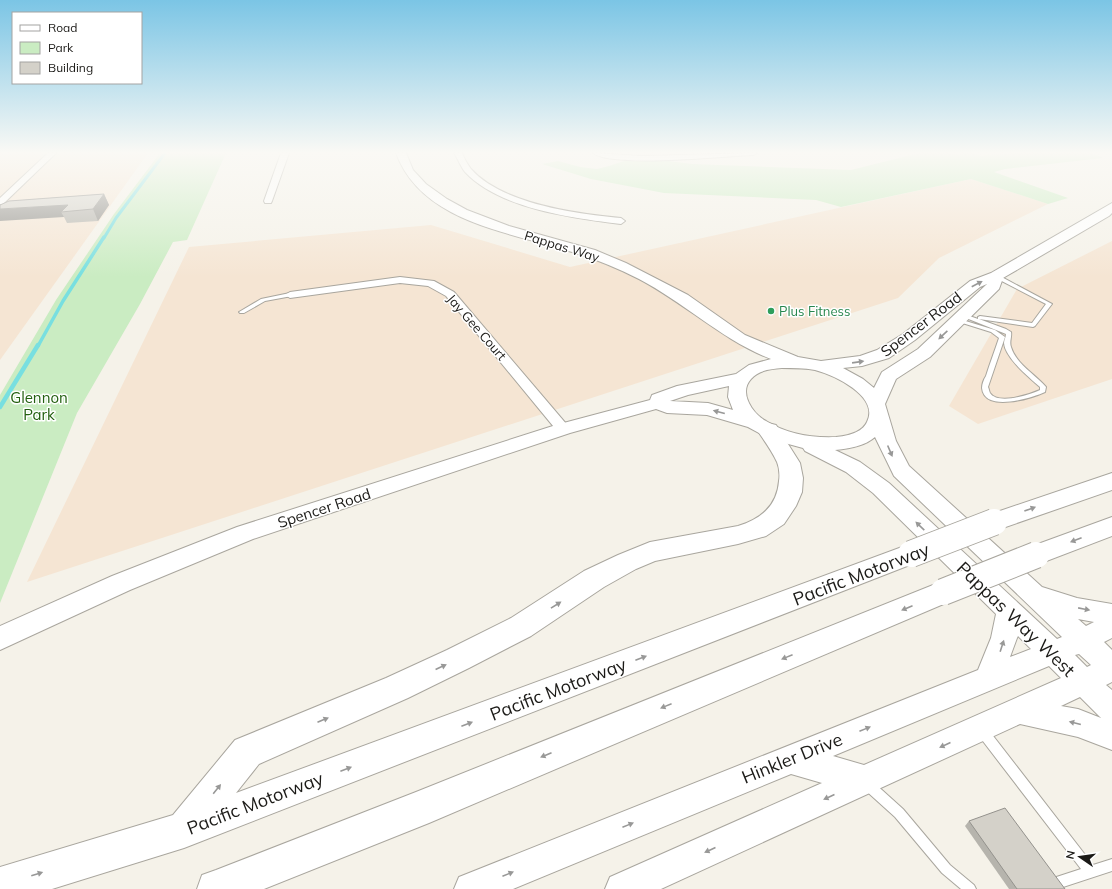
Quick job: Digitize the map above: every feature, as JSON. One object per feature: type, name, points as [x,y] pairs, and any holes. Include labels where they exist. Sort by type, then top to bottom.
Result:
[{"type":"highway","points":[[184,830],[247,752],[397,688],[458,659],[521,627],[594,579],[627,562],[650,552],[738,536],[757,529],[775,518],[784,506],[790,492],[791,478],[789,463],[779,446],[762,427]]},
{"type":"highway","name":"Pacific Motorway","points":[[0,886],[184,830],[994,522],[1112,481]]},
{"type":"highway","points":[[216,889],[416,810],[584,739],[943,592],[1112,526]]},
{"type":"street","points":[[0,202],[8,194]]},
{"type":"street","points":[[268,201],[270,194]]},
{"type":"street","name":"Pappas Way","points":[[433,194],[444,202],[479,220],[609,260],[633,271],[691,303],[734,335],[769,352],[799,362]]},
{"type":"street","points":[[502,194],[525,202],[595,219],[621,221],[541,201],[523,194]]},
{"type":"street","name":"Spencer Road","points":[[819,366],[875,358],[909,337],[943,308],[975,284],[996,276],[1110,210]]},
{"type":"street","name":"Spencer Road","points":[[878,409],[888,376],[924,353],[994,286],[996,276]]},
{"type":"street","name":"Jay Gee Court","points":[[290,295],[400,280],[430,283],[450,294],[563,429]]},
{"type":"street","points":[[943,308],[961,318]]},
{"type":"street","name":"Pappas Way","points":[[734,335],[748,361],[743,376]]},
{"type":"street","points":[[778,362],[799,362],[838,372],[855,381],[868,392],[878,409],[876,425],[866,435],[850,442],[829,445],[806,443],[786,438],[762,427],[744,412],[737,400],[736,389],[743,376],[765,365],[778,362]]},
{"type":"street","name":"Spencer Road","points":[[658,403],[659,399],[683,390],[743,376]]},
{"type":"street","name":"Spencer Road","points":[[0,639],[148,570],[230,539],[563,429],[658,403],[666,407],[708,409],[762,427]]},
{"type":"street","name":"Pappas Way West","points":[[878,409],[884,435],[891,455],[901,471],[1112,668]]},
{"type":"street","name":"Pappas Way West","points":[[806,443],[853,468],[881,488],[1112,710]]},
{"type":"street","points":[[1033,594],[1077,608],[1112,615]]},
{"type":"street","points":[[989,678],[1004,638],[1009,612]]},
{"type":"street","name":"Hinkler Drive","points":[[472,889],[1052,653],[1112,626]]},
{"type":"street","points":[[622,889],[1021,711],[1112,668]]},
{"type":"street","points":[[1021,711],[1078,723],[1112,736]]},
{"type":"street","points":[[792,758],[864,781]]},
{"type":"lane","points":[[961,318],[1033,325],[1046,309],[1048,304],[996,276]]},
{"type":"lane","points":[[242,312],[263,300],[290,295]]},
{"type":"lane","points":[[961,318],[1004,330],[1009,333],[1007,343],[1008,347],[1024,370],[1043,387],[1043,391],[1011,402],[988,396],[985,393],[985,387],[1002,337],[988,329],[961,318]]},
{"type":"lane","points":[[981,729],[1091,872]]},
{"type":"lane","points":[[864,781],[899,813],[946,869],[970,889]]},
{"type":"lane","points":[[1038,889],[1112,865]]},
{"type":"shaded area","points":[[0,194],[118,194],[0,360]]},
{"type":"shaded area","points":[[900,194],[1019,194],[1048,204],[939,258],[898,298],[27,582],[189,247],[431,225],[570,267]]},
{"type":"shaded area","points":[[1112,241],[1112,379],[978,424],[949,406],[1017,289]]},
{"type":"green space","name":"Glennon Park","points":[[129,194],[207,194],[187,240],[173,242],[140,304],[77,413],[0,603],[0,395],[56,300]]},
{"type":"green space","points":[[696,194],[899,194],[841,207],[816,200]]},
{"type":"green space","points":[[1019,194],[1058,194],[1068,198],[1048,204]]},
{"type":"building","points":[[104,194],[93,209],[61,212],[68,205],[0,209],[0,205],[9,201]]},
{"type":"building","points":[[1005,808],[1065,889],[1017,889],[969,821]]},
{"type":"waterway","points":[[104,238],[116,218],[134,194]]},
{"type":"waterway","points":[[38,346],[63,301],[104,237]]},
{"type":"waterway","points":[[0,407],[38,345]]},
{"type":"place","name":"Plus Fitness","points":[[771,311]]}]
